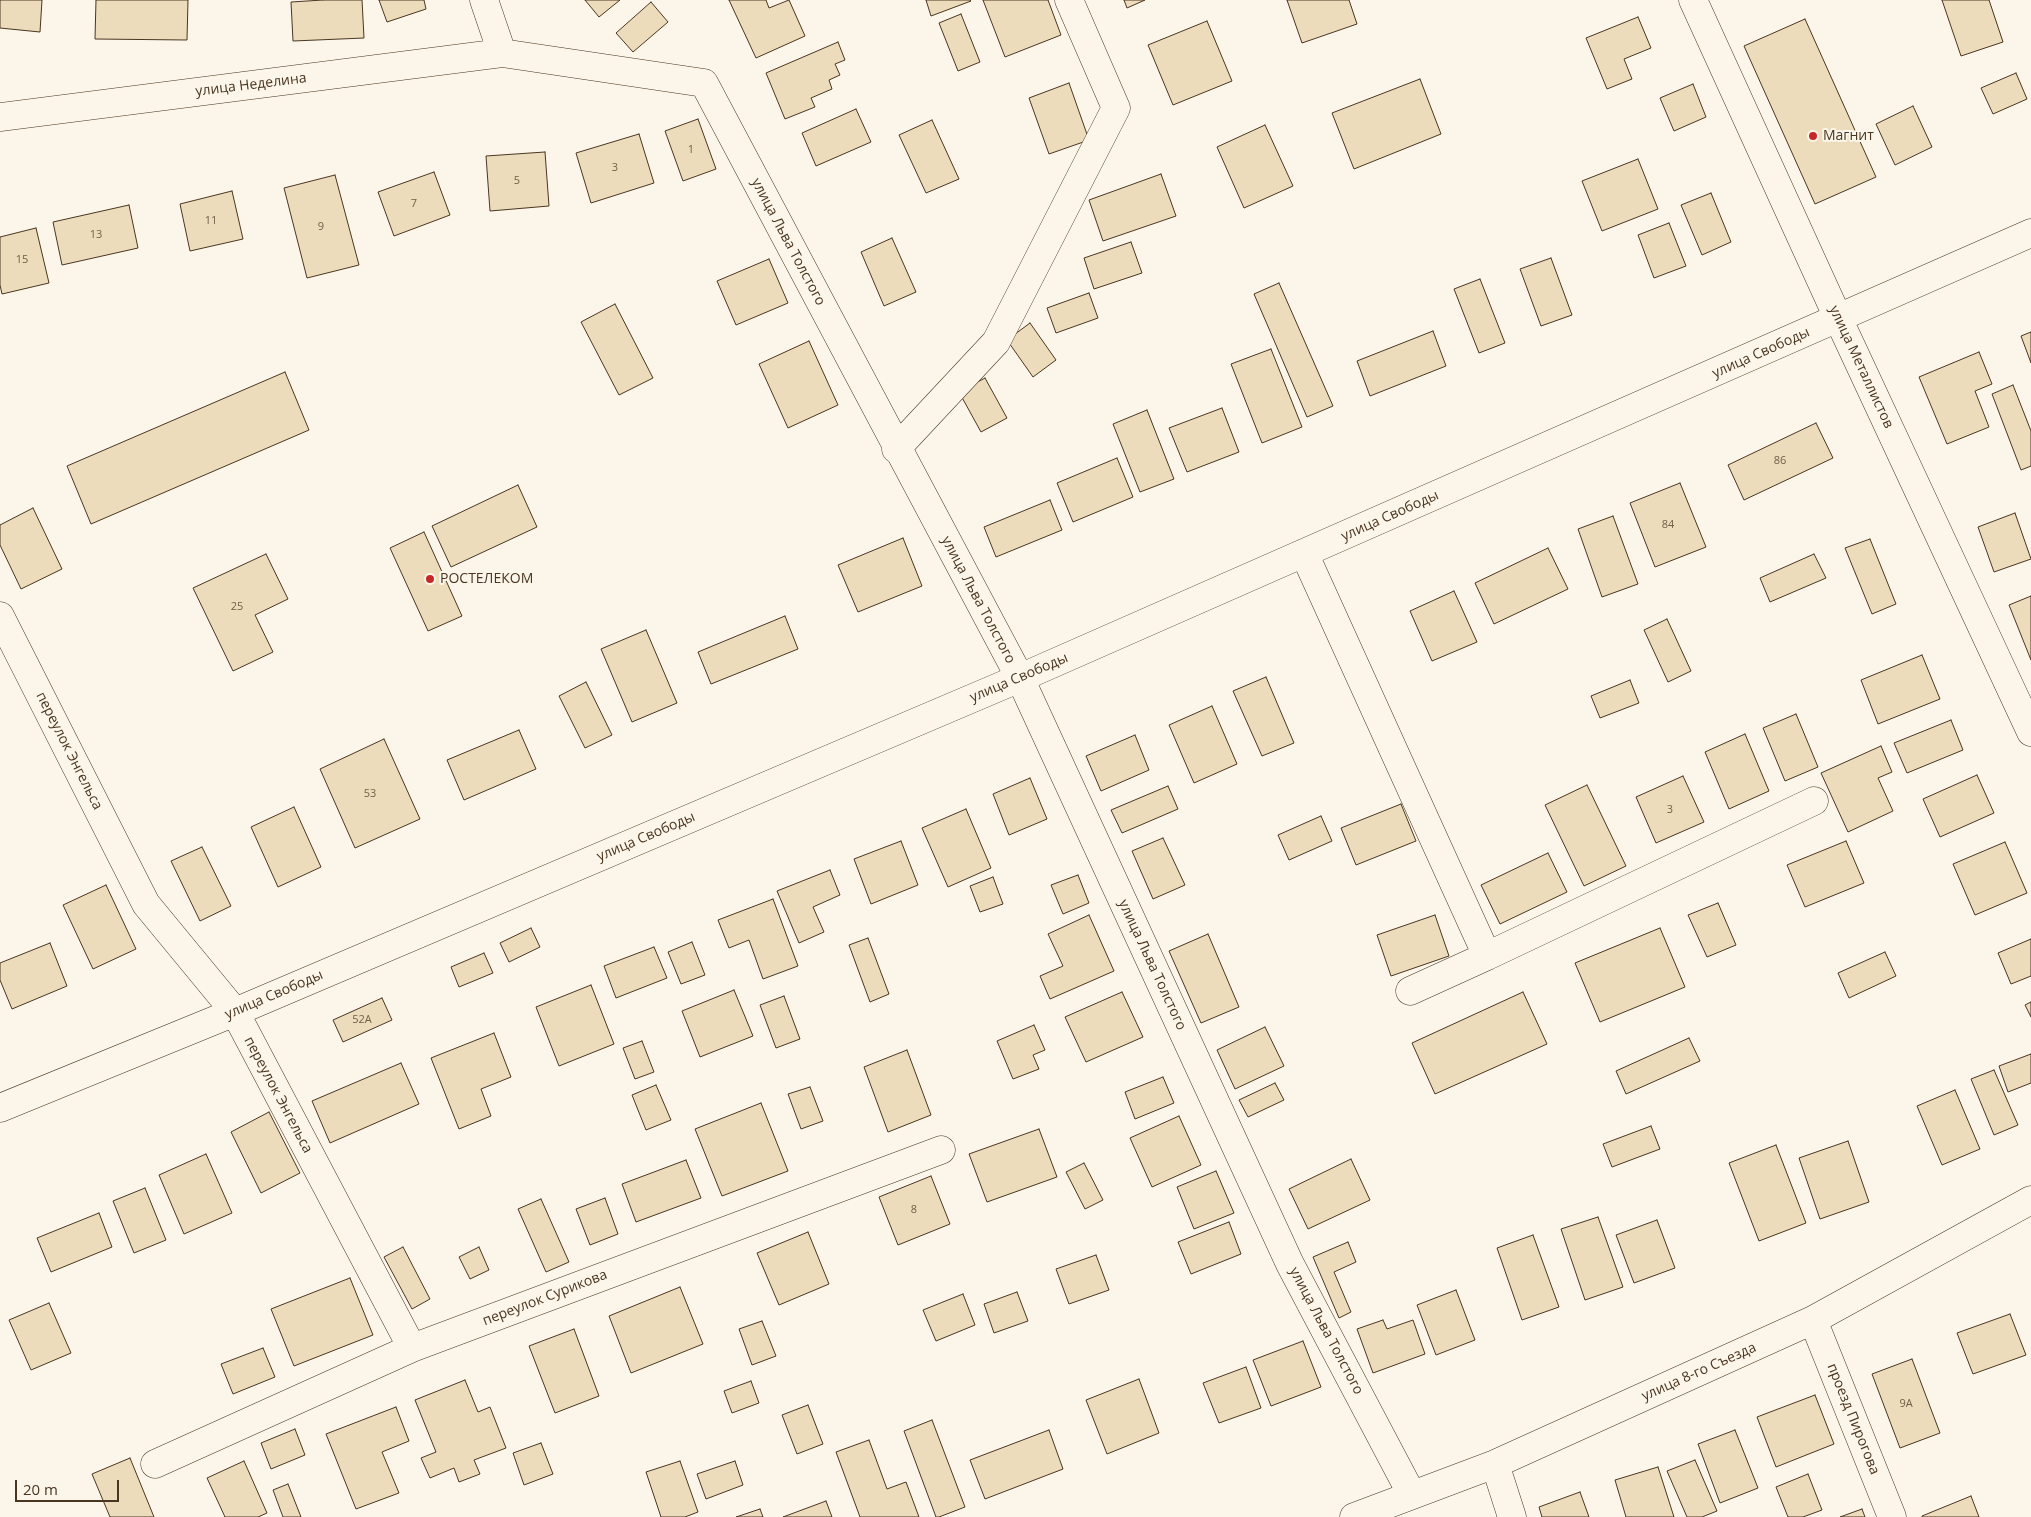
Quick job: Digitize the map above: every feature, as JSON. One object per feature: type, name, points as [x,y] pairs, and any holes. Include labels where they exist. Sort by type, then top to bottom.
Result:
[{"type":"street","points":[[484,0],[502,53]]},
{"type":"street","points":[[896,449],[996,342],[1116,108],[1069,0]]},
{"type":"street","name":"улица Металлистов","points":[[1693,0],[1838,318],[2031,732]]},
{"type":"street","name":"улица Неделина","points":[[0,117],[502,53]]},
{"type":"street","name":"улица Льва Толстого","points":[[502,53],[704,83],[896,449],[1020,678],[1290,1264],[1412,1495]]},
{"type":"street","name":"улица Свободы","points":[[0,1108],[235,1012],[1020,678],[2031,233]]},
{"type":"street","points":[[1304,553],[1487,956]]},
{"type":"street","name":"переулок Энгельса","points":[[0,616],[146,904],[235,1012],[412,1348]]},
{"type":"street","points":[[1410,991],[1814,802]]},
{"type":"street","name":"переулок Сурикова","points":[[155,1464],[412,1348],[941,1150]]},
{"type":"street","name":"улица 8-го Съезда","points":[[1354,1517],[1495,1464],[1813,1320],[2031,1200]]},
{"type":"street","name":"проезд Пирогова","points":[[1813,1320],[1892,1517]]},
{"type":"street","points":[[1495,1464],[1512,1517]]},
{"type":"building","points":[[0,0],[42,0],[40,32],[0,28]]},
{"type":"building","points":[[96,0],[188,0],[187,40],[95,39]]},
{"type":"building","points":[[362,0],[364,38],[293,41],[291,2]]},
{"type":"building","points":[[379,0],[424,0],[426,9],[387,22]]},
{"type":"building","points":[[585,0],[620,0],[599,17]]},
{"type":"building","points":[[729,0],[766,0],[769,8],[789,0],[805,36],[756,58]]},
{"type":"building","points":[[926,0],[970,0],[971,1],[931,16]]},
{"type":"building","points":[[983,0],[1048,0],[1061,35],[1005,57]]},
{"type":"building","points":[[1124,0],[1145,0],[1127,8]]},
{"type":"building","points":[[1287,0],[1349,0],[1357,24],[1302,43]]},
{"type":"building","points":[[1942,0],[1989,0],[2003,42],[1961,56]]},
{"type":"building","points":[[651,2],[668,22],[633,52],[616,33]]},
{"type":"building","points":[[961,14],[980,62],[958,71],[939,23]]},
{"type":"building","points":[[1638,17],[1651,48],[1624,59],[1632,79],[1607,89],[1586,38]]},
{"type":"building","points":[[1805,19],[1876,177],[1815,204],[1744,46]]},
{"type":"building","points":[[1207,21],[1232,81],[1173,105],[1148,45]]},
{"type":"building","points":[[838,42],[845,60],[835,64],[840,75],[829,80],[832,89],[811,98],[815,107],[785,119],[766,73]]},
{"type":"building","points":[[2016,73],[2027,99],[1993,114],[1981,88]]},
{"type":"building","points":[[1420,79],[1441,134],[1354,169],[1332,113]]},
{"type":"building","points":[[1069,83],[1089,140],[1049,154],[1029,98]]},
{"type":"building","points":[[1693,84],[1706,117],[1674,131],[1660,98]]},
{"type":"building","points":[[1913,106],[1932,147],[1895,165],[1876,124]]},
{"type":"building","points":[[856,109],[871,142],[816,166],[802,133]]},
{"type":"building","points":[[698,119],[716,169],[683,181],[665,131]]},
{"type":"building","points":[[932,120],[959,179],[926,193],[899,135]]},
{"type":"building","points":[[1265,125],[1293,186],[1244,208],[1217,147]]},
{"type":"building","points":[[639,134],[654,183],[591,203],[576,153]]},
{"type":"building","points":[[545,152],[549,206],[490,211],[486,156]]},
{"type":"building","points":[[1638,159],[1658,209],[1602,231],[1582,181]]},
{"type":"building","points":[[434,172],[450,215],[394,236],[378,192]]},
{"type":"building","points":[[1161,174],[1176,216],[1103,241],[1089,200]]},
{"type":"building","points":[[335,175],[359,265],[307,278],[284,188]]},
{"type":"building","points":[[232,191],[243,239],[190,251],[180,204]]},
{"type":"building","points":[[1711,193],[1731,242],[1702,255],[1681,205]]},
{"type":"building","points":[[129,205],[138,248],[62,265],[53,222]]},
{"type":"building","points":[[1669,223],[1686,266],[1654,278],[1638,235]]},
{"type":"building","points":[[36,228],[49,283],[2,294],[0,285],[0,237]]},
{"type":"building","points":[[892,238],[916,292],[884,306],[861,252]]},
{"type":"building","points":[[1131,242],[1142,273],[1094,289],[1084,258]]},
{"type":"building","points":[[1551,258],[1572,315],[1541,326],[1520,269]]},
{"type":"building","points":[[769,259],[788,303],[736,325],[717,281]]},
{"type":"building","points":[[1480,279],[1505,343],[1479,353],[1454,289]]},
{"type":"building","points":[[1279,283],[1333,406],[1307,417],[1254,294]]},
{"type":"building","points":[[1089,293],[1098,318],[1056,333],[1047,308]]},
{"type":"building","points":[[615,304],[653,378],[619,395],[581,322]]},
{"type":"building","points":[[1030,323],[1056,360],[1033,377],[1007,340]]},
{"type":"building","points":[[1433,331],[1446,366],[1370,396],[1357,361]]},
{"type":"building","points":[[2031,332],[2031,363],[2021,336]]},
{"type":"building","points":[[809,341],[838,405],[788,428],[759,364]]},
{"type":"building","points":[[1271,349],[1302,427],[1262,443],[1231,364]]},
{"type":"building","points":[[1979,352],[1992,384],[1975,391],[1989,427],[1947,444],[1919,377]]},
{"type":"building","points":[[285,372],[309,430],[91,524],[67,466]]},
{"type":"building","points":[[985,378],[1007,418],[981,432],[959,392]]},
{"type":"building","points":[[2013,385],[2031,431],[2031,466],[2021,470],[1992,394]]},
{"type":"building","points":[[1222,408],[1239,452],[1187,472],[1169,428]]},
{"type":"building","points":[[1147,410],[1174,479],[1140,492],[1113,424]]},
{"type":"building","points":[[1816,423],[1833,458],[1744,500],[1728,465]]},
{"type":"building","points":[[1117,458],[1133,497],[1073,522],[1057,483]]},
{"type":"building","points":[[1680,483],[1706,547],[1655,567],[1630,503]]},
{"type":"building","points":[[518,485],[537,527],[451,567],[432,526]]},
{"type":"building","points":[[1050,500],[1062,530],[996,557],[984,527]]},
{"type":"building","points":[[33,508],[62,569],[21,589],[0,545],[0,525]]},
{"type":"building","points":[[2015,513],[2031,559],[1994,572],[1978,527]]},
{"type":"building","points":[[1613,516],[1638,584],[1602,597],[1578,529]]},
{"type":"building","points":[[424,532],[462,616],[428,631],[390,548]]},
{"type":"building","points":[[903,538],[922,586],[858,612],[838,565]]},
{"type":"building","points":[[1870,539],[1896,604],[1872,614],[1845,548]]},
{"type":"building","points":[[1548,548],[1568,589],[1494,624],[1475,583]]},
{"type":"building","points":[[266,554],[288,599],[255,615],[273,652],[233,671],[193,588]]},
{"type":"building","points":[[1814,554],[1826,578],[1770,602],[1760,578]]},
{"type":"building","points":[[1454,591],[1477,642],[1432,661],[1410,611]]},
{"type":"building","points":[[2031,596],[2031,660],[2009,605]]},
{"type":"building","points":[[785,616],[798,649],[711,684],[698,652]]},
{"type":"building","points":[[1667,619],[1691,671],[1668,682],[1644,630]]},
{"type":"building","points":[[646,630],[677,703],[632,722],[601,649]]},
{"type":"building","points":[[1922,655],[1940,699],[1878,724],[1861,680]]},
{"type":"building","points":[[1266,677],[1294,743],[1262,756],[1233,691]]},
{"type":"building","points":[[1630,680],[1639,703],[1600,718],[1591,696]]},
{"type":"building","points":[[586,682],[612,735],[585,748],[559,696]]},
{"type":"building","points":[[1212,706],[1237,764],[1194,783],[1169,725]]},
{"type":"building","points":[[1796,714],[1818,767],[1785,781],[1763,728]]},
{"type":"building","points":[[1951,720],[1963,750],[1907,773],[1894,743]]},
{"type":"building","points":[[519,730],[536,769],[464,800],[447,760]]},
{"type":"building","points":[[1745,734],[1769,791],[1729,809],[1705,752]]},
{"type":"building","points":[[1135,735],[1149,770],[1101,791],[1086,756]]},
{"type":"building","points":[[384,739],[420,819],[355,848],[320,769]]},
{"type":"building","points":[[1881,746],[1892,772],[1878,778],[1893,811],[1848,832],[1821,773]]},
{"type":"building","points":[[1977,775],[1994,813],[1940,837],[1923,799]]},
{"type":"building","points":[[1683,776],[1704,822],[1656,843],[1636,797]]},
{"type":"building","points":[[1030,778],[1047,819],[1009,835],[993,794]]},
{"type":"building","points":[[1587,785],[1626,866],[1584,886],[1545,805]]},
{"type":"building","points":[[1168,786],[1178,809],[1122,833],[1111,810]]},
{"type":"building","points":[[1401,804],[1416,841],[1356,865],[1341,828]]},
{"type":"building","points":[[294,807],[321,867],[278,887],[251,827]]},
{"type":"building","points":[[966,809],[991,868],[948,887],[922,828]]},
{"type":"building","points":[[1321,816],[1332,841],[1289,860],[1278,835]]},
{"type":"building","points":[[1163,838],[1185,885],[1153,899],[1132,851]]},
{"type":"building","points":[[901,841],[918,885],[871,904],[854,859]]},
{"type":"building","points":[[1846,841],[1864,883],[1805,907],[1787,865]]},
{"type":"building","points":[[2005,842],[2027,893],[1975,915],[1953,864]]},
{"type":"building","points":[[202,847],[231,906],[200,921],[171,861]]},
{"type":"building","points":[[1548,853],[1567,892],[1500,924],[1481,885]]},
{"type":"building","points":[[830,870],[840,895],[813,907],[824,932],[799,943],[777,891]]},
{"type":"building","points":[[1078,875],[1089,903],[1063,914],[1051,885]]},
{"type":"building","points":[[993,877],[1003,904],[980,912],[970,886]]},
{"type":"building","points":[[106,885],[136,949],[93,969],[63,905]]},
{"type":"building","points":[[773,899],[798,966],[763,979],[749,940],[729,948],[718,920]]},
{"type":"building","points":[[1718,903],[1736,945],[1707,957],[1688,915]]},
{"type":"building","points":[[1089,915],[1114,971],[1050,999],[1040,976],[1063,966],[1048,934]]},
{"type":"building","points":[[1435,915],[1449,956],[1391,976],[1377,935]]},
{"type":"building","points":[[531,928],[540,947],[509,962],[500,943]]},
{"type":"building","points":[[1660,928],[1685,987],[1600,1022],[1575,963]]},
{"type":"building","points":[[1208,934],[1239,1007],[1201,1023],[1169,951]]},
{"type":"building","points":[[868,938],[889,994],[870,1002],[849,945]]},
{"type":"building","points":[[2031,939],[2031,976],[2011,984],[1998,953]]},
{"type":"building","points":[[692,942],[705,975],[681,984],[668,952]]},
{"type":"building","points":[[50,943],[67,986],[12,1009],[0,980],[0,963]]},
{"type":"building","points":[[654,947],[667,978],[616,998],[604,966]]},
{"type":"building","points":[[1885,952],[1896,976],[1849,998],[1838,973]]},
{"type":"building","points":[[484,953],[493,973],[459,987],[451,967]]},
{"type":"building","points":[[591,985],[614,1044],[559,1066],[536,1007]]},
{"type":"building","points":[[734,990],[753,1036],[700,1057],[682,1011]]},
{"type":"building","points":[[1122,992],[1143,1037],[1086,1062],[1065,1017]]},
{"type":"building","points":[[1523,992],[1547,1044],[1435,1094],[1412,1043]]},
{"type":"building","points":[[784,996],[800,1039],[776,1048],[760,1005]]},
{"type":"building","points":[[382,998],[392,1020],[343,1042],[333,1020]]},
{"type":"building","points":[[2031,1002],[2031,1017],[2025,1005]]},
{"type":"building","points":[[1034,1025],[1045,1050],[1033,1055],[1039,1069],[1013,1079],[997,1041]]},
{"type":"building","points":[[1265,1027],[1284,1066],[1235,1089],[1217,1050]]},
{"type":"building","points":[[494,1033],[511,1077],[481,1089],[491,1116],[459,1129],[431,1058]]},
{"type":"building","points":[[1689,1038],[1700,1061],[1626,1094],[1616,1071]]},
{"type":"building","points":[[642,1041],[654,1072],[635,1079],[623,1048]]},
{"type":"building","points":[[907,1050],[931,1115],[888,1132],[864,1067]]},
{"type":"building","points":[[2031,1054],[2031,1083],[2008,1092],[1999,1066]]},
{"type":"building","points":[[401,1063],[419,1104],[330,1143],[312,1101]]},
{"type":"building","points":[[1994,1070],[2018,1125],[1994,1135],[1971,1079]]},
{"type":"building","points":[[1163,1077],[1174,1103],[1135,1119],[1125,1092]]},
{"type":"building","points":[[1275,1083],[1284,1100],[1248,1117],[1239,1100]]},
{"type":"building","points":[[656,1085],[671,1120],[646,1130],[632,1095]]},
{"type":"building","points":[[810,1087],[823,1121],[801,1129],[788,1094]]},
{"type":"building","points":[[1955,1090],[1980,1149],[1942,1165],[1917,1106]]},
{"type":"building","points":[[761,1103],[788,1171],[722,1196],[695,1129]]},
{"type":"building","points":[[269,1112],[300,1173],[261,1193],[231,1132]]},
{"type":"building","points":[[1179,1116],[1201,1165],[1152,1187],[1130,1138]]},
{"type":"building","points":[[1651,1126],[1660,1149],[1612,1167],[1603,1144]]},
{"type":"building","points":[[1039,1129],[1057,1177],[987,1202],[969,1154]]},
{"type":"building","points":[[1848,1141],[1869,1202],[1820,1219],[1799,1158]]},
{"type":"building","points":[[1776,1145],[1806,1223],[1759,1241],[1729,1163]]},
{"type":"building","points":[[206,1154],[232,1213],[184,1234],[159,1175]]},
{"type":"building","points":[[1351,1159],[1370,1200],[1308,1229],[1289,1189]]},
{"type":"building","points":[[686,1160],[701,1198],[636,1222],[622,1184]]},
{"type":"building","points":[[1084,1163],[1103,1200],[1085,1209],[1066,1172]]},
{"type":"building","points":[[1216,1171],[1234,1213],[1194,1229],[1177,1187]]},
{"type":"building","points":[[931,1176],[950,1224],[898,1245],[879,1197]]},
{"type":"building","points":[[145,1188],[166,1240],[134,1253],[113,1201]]},
{"type":"building","points":[[605,1198],[618,1234],[590,1245],[576,1209]]},
{"type":"building","points":[[541,1199],[569,1262],[546,1272],[518,1209]]},
{"type":"building","points":[[99,1213],[112,1247],[51,1272],[37,1238]]},
{"type":"building","points":[[1598,1217],[1623,1287],[1585,1300],[1561,1229]]},
{"type":"building","points":[[1657,1220],[1675,1268],[1634,1283],[1616,1235]]},
{"type":"building","points":[[1229,1222],[1241,1254],[1191,1274],[1178,1242]]},
{"type":"building","points":[[808,1232],[829,1284],[779,1305],[757,1253]]},
{"type":"building","points":[[1533,1235],[1559,1307],[1522,1320],[1497,1248]]},
{"type":"building","points":[[1348,1242],[1356,1262],[1334,1272],[1351,1312],[1339,1318],[1313,1257]]},
{"type":"building","points":[[403,1247],[430,1299],[412,1309],[384,1257]]},
{"type":"building","points":[[479,1247],[489,1270],[470,1279],[459,1257]]},
{"type":"building","points":[[1096,1255],[1109,1290],[1069,1304],[1056,1269]]},
{"type":"building","points":[[350,1278],[373,1335],[294,1366],[271,1309]]},
{"type":"building","points":[[680,1287],[703,1344],[631,1373],[609,1316]]},
{"type":"building","points":[[1456,1290],[1475,1340],[1436,1355],[1417,1305]]},
{"type":"building","points":[[1017,1292],[1028,1321],[994,1333],[984,1304]]},
{"type":"building","points":[[963,1294],[975,1325],[936,1341],[923,1310]]},
{"type":"building","points":[[49,1303],[71,1353],[31,1370],[9,1320]]},
{"type":"building","points":[[2010,1314],[2026,1355],[1973,1374],[1957,1333]]},
{"type":"building","points":[[1383,1320],[1387,1329],[1413,1320],[1425,1354],[1373,1373],[1357,1329]]},
{"type":"building","points":[[762,1321],[776,1356],[752,1365],[739,1329]]},
{"type":"building","points":[[574,1329],[599,1396],[555,1413],[529,1346]]},
{"type":"building","points":[[1303,1341],[1321,1387],[1271,1406],[1253,1360]]},
{"type":"building","points":[[263,1348],[275,1377],[233,1394],[221,1364]]},
{"type":"building","points":[[1912,1359],[1940,1433],[1900,1448],[1872,1374]]},
{"type":"building","points":[[1246,1367],[1261,1408],[1219,1423],[1203,1383]]},
{"type":"building","points":[[1139,1379],[1159,1433],[1107,1454],[1086,1400]]},
{"type":"building","points":[[465,1380],[478,1412],[490,1407],[506,1448],[474,1460],[480,1474],[459,1482],[454,1468],[430,1478],[421,1458],[436,1452],[415,1400]]},
{"type":"building","points":[[751,1381],[759,1403],[732,1413],[724,1391]]},
{"type":"building","points":[[1815,1395],[1834,1444],[1776,1467],[1757,1417]]},
{"type":"building","points":[[808,1405],[823,1444],[797,1454],[782,1415]]},
{"type":"building","points":[[396,1407],[409,1441],[382,1452],[399,1493],[356,1509],[326,1434]]},
{"type":"building","points":[[932,1420],[965,1507],[939,1517],[936,1517],[904,1431]]},
{"type":"building","points":[[295,1429],[305,1455],[271,1469],[261,1443]]},
{"type":"building","points":[[1049,1430],[1063,1469],[985,1499],[970,1460]]},
{"type":"building","points":[[1735,1430],[1758,1488],[1720,1503],[1698,1444]]},
{"type":"building","points":[[869,1440],[887,1489],[906,1482],[919,1517],[860,1517],[836,1452]]},
{"type":"building","points":[[541,1443],[553,1474],[524,1485],[513,1453]]},
{"type":"building","points":[[130,1458],[154,1517],[110,1517],[92,1474]]},
{"type":"building","points":[[1695,1460],[1717,1511],[1702,1517],[1687,1517],[1667,1471]]},
{"type":"building","points":[[244,1461],[267,1513],[258,1517],[225,1517],[207,1478]]},
{"type":"building","points":[[680,1461],[698,1512],[685,1517],[661,1517],[646,1472]]},
{"type":"building","points":[[735,1461],[743,1485],[706,1499],[697,1474]]},
{"type":"building","points":[[1658,1467],[1674,1517],[1626,1517],[1615,1480]]},
{"type":"building","points":[[1808,1474],[1822,1510],[1803,1517],[1788,1517],[1776,1487]]},
{"type":"building","points":[[288,1484],[301,1517],[283,1517],[273,1490]]},
{"type":"building","points":[[1580,1492],[1589,1517],[1542,1517],[1539,1507]]},
{"type":"building","points":[[1971,1496],[1979,1517],[1922,1517],[1922,1516]]},
{"type":"building","points":[[826,1501],[832,1517],[783,1517]]},
{"type":"building","points":[[760,1509],[763,1517],[736,1517]]},
{"type":"building","points":[[1862,1509],[1865,1517],[1840,1517]]},
{"type":"place","name":"Магнит","points":[[1813,136]]},
{"type":"place","name":"РОСТЕЛЕКОМ","points":[[430,579]]}]
